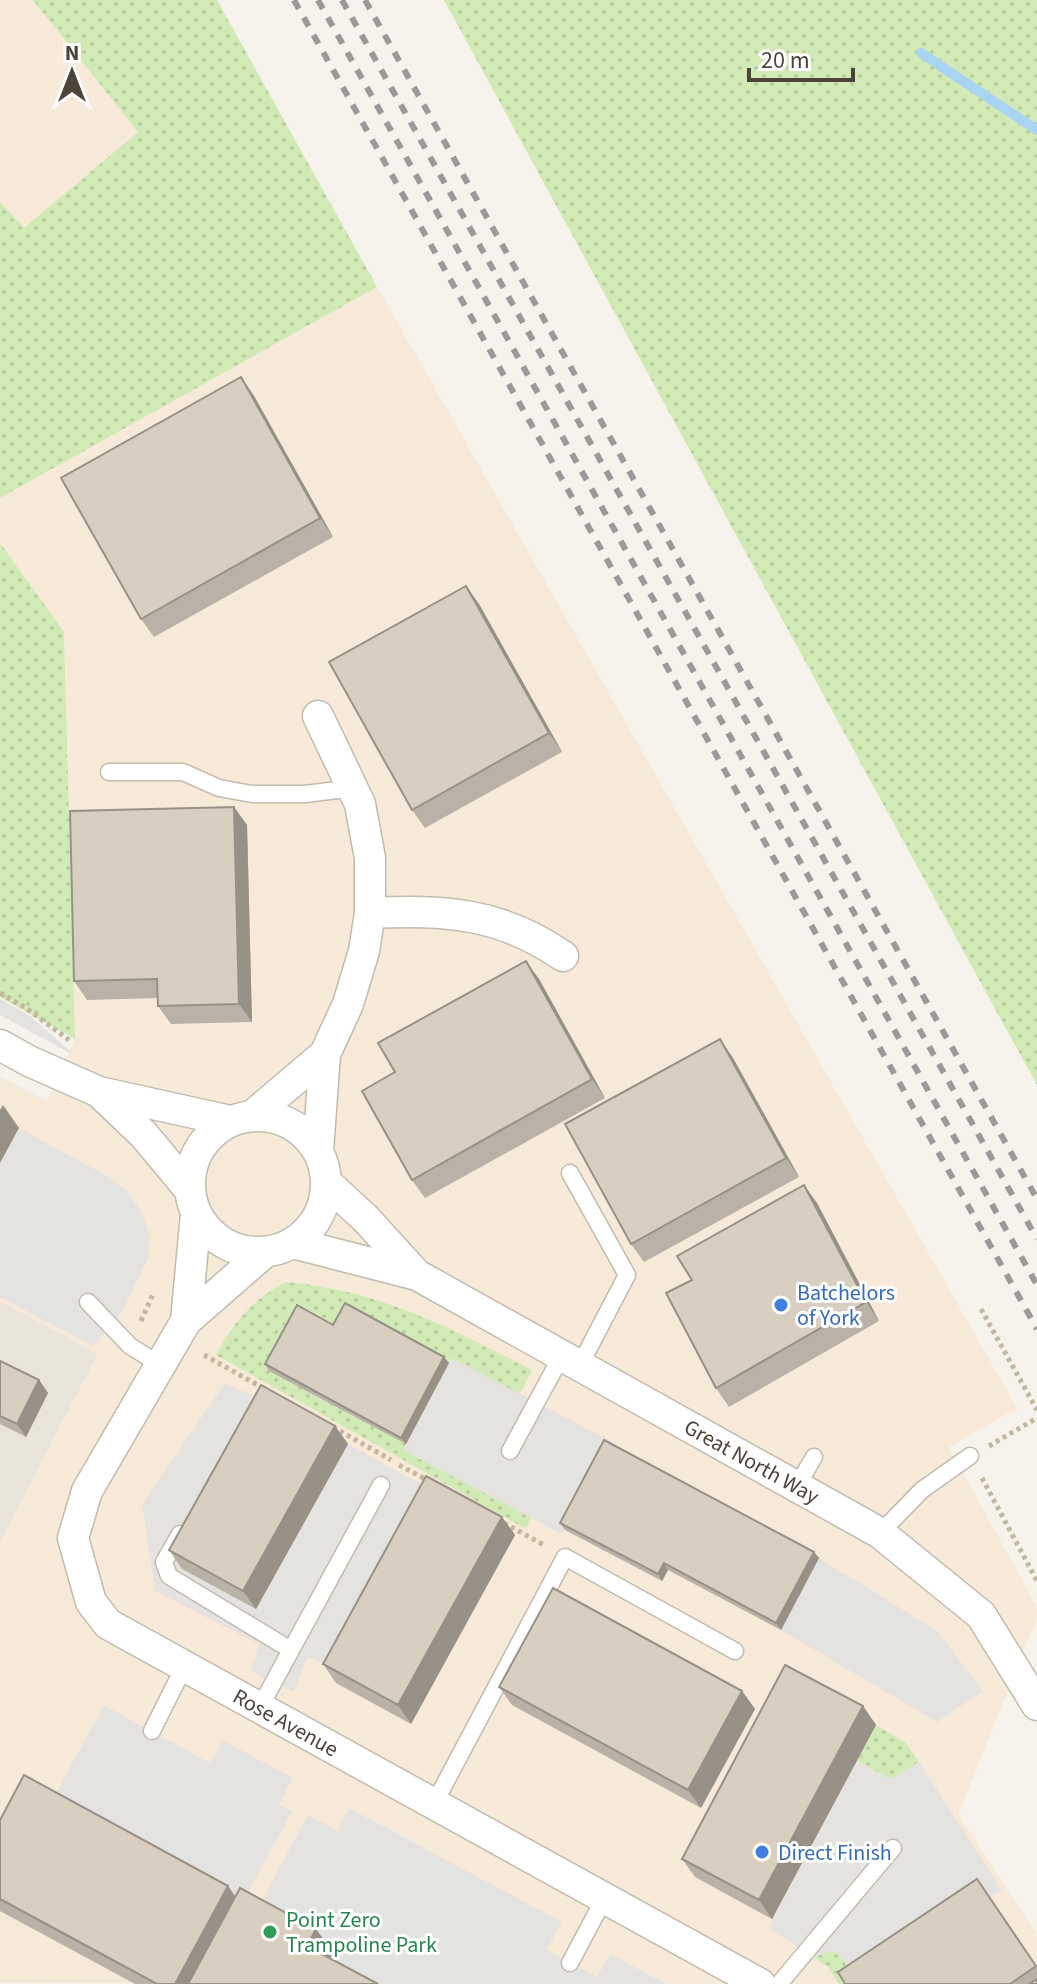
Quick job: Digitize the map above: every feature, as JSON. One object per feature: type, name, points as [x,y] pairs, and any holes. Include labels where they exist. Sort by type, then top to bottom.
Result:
[{"type":"street","points":[[99,1092],[144,1135],[192,1201],[208,1231],[224,1244],[244,1251],[279,1248],[307,1232],[318,1217],[325,1200],[327,1183],[318,1151],[325,1054],[348,1004],[364,951],[370,913],[370,858],[360,804],[318,716]]},
{"type":"street","points":[[370,913],[416,911],[492,920],[537,938],[563,956]]},
{"type":"street","points":[[0,1045],[99,1092],[241,1118],[278,1118],[301,1131],[318,1151]]},
{"type":"street","points":[[192,1201],[193,1161],[207,1137],[241,1118],[325,1054]]},
{"type":"street","name":"Great North Way","points":[[327,1183],[366,1219],[417,1275]]},
{"type":"street","name":"Rose Avenue","points":[[181,1330],[192,1201]]},
{"type":"street","name":"Rose Avenue","points":[[279,1248],[181,1330],[87,1491],[73,1538],[91,1602],[108,1624],[760,1984]]},
{"type":"street","name":"Great North Way","points":[[279,1248],[417,1275],[880,1533],[981,1615],[1037,1705]]},
{"type":"lane","points":[[109,772],[183,772],[219,788],[252,794],[305,794],[353,788]]},
{"type":"lane","points":[[510,1451],[627,1275],[570,1173]]},
{"type":"lane","points":[[88,1302],[130,1346],[159,1364]]},
{"type":"lane","points":[[880,1533],[922,1490],[970,1456]]},
{"type":"lane","points":[[797,1486],[814,1457]]},
{"type":"lane","points":[[260,1707],[381,1485]]},
{"type":"lane","points":[[187,1521],[164,1562],[169,1576],[291,1650]]},
{"type":"lane","points":[[434,1804],[565,1557],[735,1651]]},
{"type":"lane","points":[[152,1731],[184,1667]]},
{"type":"lane","points":[[779,1984],[893,1848]]},
{"type":"lane","points":[[570,1963],[604,1899]]},
{"type":"path","points":[[0,993],[70,1041]]},
{"type":"path","points":[[981,1309],[1037,1410]]},
{"type":"path","points":[[181,1330],[269,1391]]},
{"type":"path","points":[[1037,1418],[970,1456],[1037,1581]]},
{"type":"path","points":[[321,1421],[442,1488]]},
{"type":"path","points":[[496,1519],[565,1557]]},
{"type":"shaded area","points":[[0,0],[33,0],[138,132],[24,229],[0,202]]},
{"type":"shaded area","points":[[377,287],[1017,1408],[949,1447],[1037,1607],[1037,1617],[958,1814],[1037,1934],[1037,1984],[0,1983],[0,1542],[98,1354],[0,1301],[0,1076],[47,1101],[75,1039],[64,632],[0,543],[0,498]]},
{"type":"shaded area","points":[[0,999],[30,1016],[77,1057],[0,1015]]},
{"type":"shaded area","points":[[19,1128],[105,1175],[127,1191],[142,1212],[150,1237],[148,1259],[123,1310],[93,1346],[0,1297],[0,1163]]},
{"type":"shaded area","points":[[0,1301],[98,1354],[0,1542]]},
{"type":"shaded area","points":[[452,1358],[612,1442],[562,1534],[403,1450]]},
{"type":"shaded area","points":[[224,1384],[274,1403],[256,1609],[348,1444],[439,1494],[342,1671],[307,1657],[294,1692],[251,1671],[259,1644],[155,1591],[142,1505]]},
{"type":"shaded area","points":[[819,1558],[937,1631],[983,1691],[937,1722],[781,1630]]},
{"type":"shaded area","points":[[104,1705],[210,1763],[222,1740],[293,1778],[279,1804],[292,1812],[241,1905],[51,1802]]},
{"type":"shaded area","points":[[857,1761],[891,1779],[919,1762],[1002,1890],[861,1984],[838,1953],[827,1951],[815,1958],[768,1928]]},
{"type":"shaded area","points":[[349,1808],[562,1922],[547,1949],[570,1963],[597,1977],[610,1954],[666,1984],[350,1984],[324,1970],[332,1952],[256,1911],[308,1815],[337,1830]]},
{"type":"green space","points":[[33,0],[217,0],[377,287],[0,498],[0,202],[24,228],[138,132]]},
{"type":"green space","points":[[444,0],[1037,0],[1037,1085],[977,976]]},
{"type":"green space","points":[[0,543],[64,632],[75,1039],[0,997]]},
{"type":"green space","points":[[286,1282],[384,1302],[414,1313],[532,1370],[506,1419],[451,1359],[403,1450],[531,1517],[526,1529],[216,1355],[245,1313],[274,1288]]},
{"type":"green space","points":[[876,1725],[906,1743],[919,1762],[891,1779],[857,1761]]},
{"type":"green space","points":[[827,1951],[838,1953],[860,1984],[839,1984],[828,1967],[815,1958]]},
{"type":"building","points":[[241,377],[320,518],[141,619],[61,478]]},
{"type":"building","points":[[466,586],[549,733],[412,810],[329,662]]},
{"type":"building","points":[[234,807],[239,1004],[158,1006],[157,979],[74,981],[70,811]]},
{"type":"building","points":[[526,961],[592,1079],[412,1180],[362,1091],[395,1072],[378,1043]]},
{"type":"building","points":[[720,1039],[786,1158],[631,1244],[565,1124]]},
{"type":"building","name":"Batchelors of York","points":[[804,1185],[866,1302],[716,1388],[666,1293],[692,1280],[677,1256]]},
{"type":"building","points":[[345,1303],[444,1357],[401,1438],[265,1364],[297,1305],[333,1325]]},
{"type":"building","points":[[0,1361],[39,1380],[17,1424],[0,1416]]},
{"type":"building","points":[[261,1385],[335,1426],[243,1591],[169,1550]]},
{"type":"building","points":[[604,1440],[814,1552],[776,1623],[664,1563],[658,1574],[560,1523]]},
{"type":"building","points":[[426,1476],[502,1517],[398,1705],[323,1664]]},
{"type":"building","points":[[553,1588],[742,1691],[688,1790],[499,1687]]},
{"type":"building","points":[[785,1665],[863,1706],[759,1900],[682,1859]]},
{"type":"building","points":[[24,1775],[228,1886],[175,1984],[157,1984],[0,1899],[0,1820]]},
{"type":"building","points":[[977,1879],[1036,1966],[1010,1984],[845,1984],[838,1972]]},
{"type":"building","points":[[240,1888],[316,1929],[307,1946],[378,1984],[188,1984]]},
{"type":"waterway","points":[[921,53],[1037,130]]},
{"type":"railway","points":[[294,0],[1037,1329]]},
{"type":"railway","points":[[318,0],[1037,1285]]},
{"type":"railway","points":[[342,0],[1037,1239]]},
{"type":"railway","points":[[365,0],[1037,1199]]},
{"type":"place","name":"Batchelors of York","points":[[781,1305]]},
{"type":"place","name":"Direct Finish","points":[[762,1852]]},
{"type":"place","name":"Point Zero Trampoline Park","points":[[270,1932]]}]
